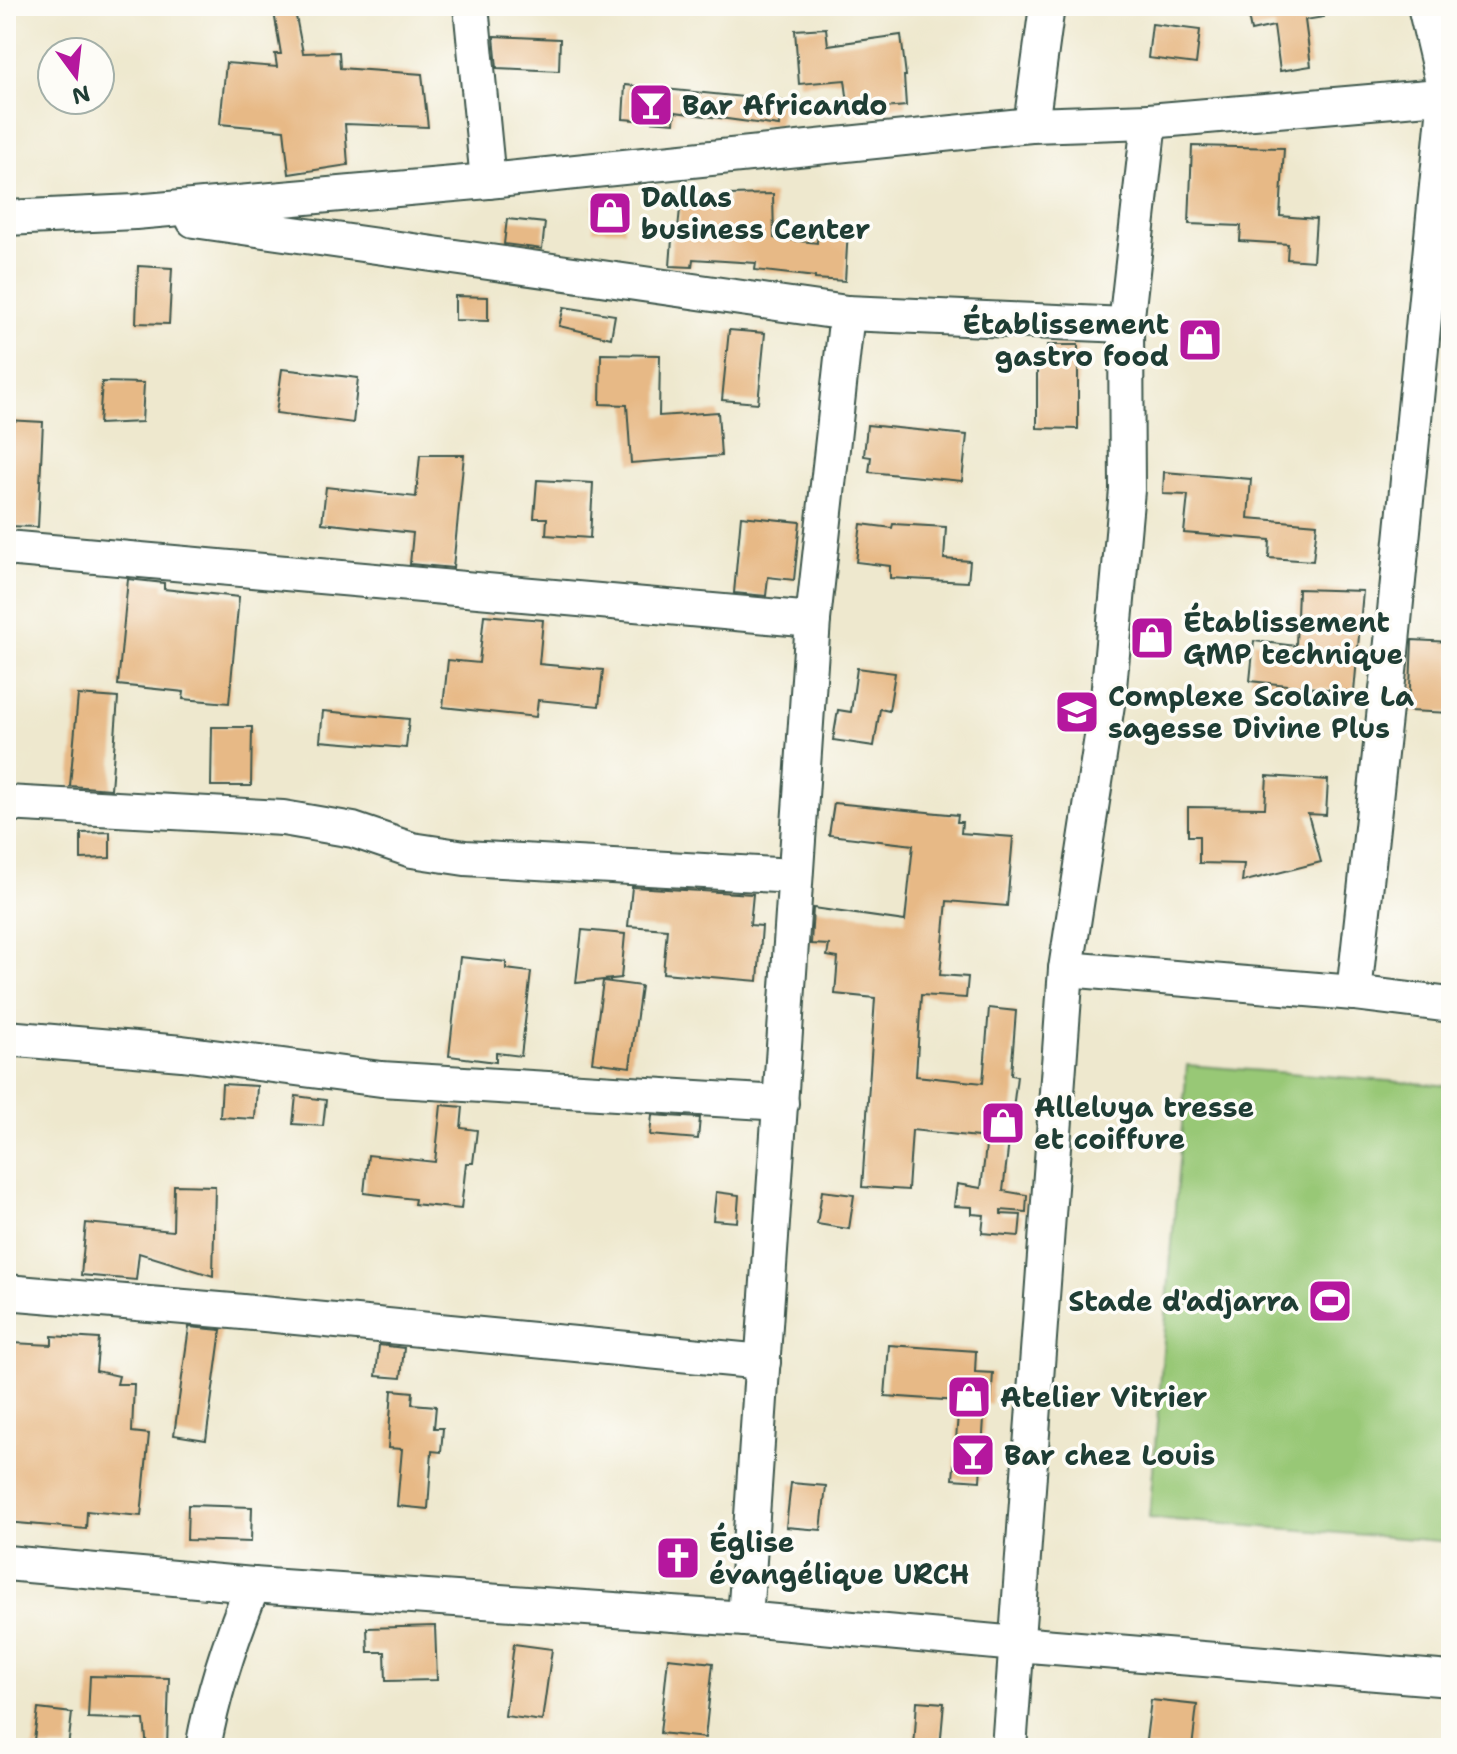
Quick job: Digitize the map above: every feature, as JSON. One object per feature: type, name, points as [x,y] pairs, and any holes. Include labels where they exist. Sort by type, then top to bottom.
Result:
[{"type":"street","points":[[471,6],[488,181]]},
{"type":"street","points":[[1031,125],[1047,6]]},
{"type":"street","points":[[1354,993],[1448,95],[1425,6]]},
{"type":"street","points":[[6,218],[135,212],[488,181],[1031,125],[1149,121],[1448,95]]},
{"type":"street","points":[[1009,1748],[1066,969],[1108,698],[1127,490],[1126,325],[1149,121]]},
{"type":"street","points":[[135,212],[847,313],[1126,325]]},
{"type":"street","points":[[745,1619],[813,620],[847,313]]},
{"type":"street","points":[[6,548],[813,620]]},
{"type":"street","points":[[6,803],[283,818],[353,830],[412,850],[465,858],[795,876]]},
{"type":"street","points":[[1066,969],[1354,993],[1451,1005]]},
{"type":"street","points":[[6,1038],[182,1053],[381,1079],[781,1103]]},
{"type":"street","points":[[6,1292],[763,1362]]},
{"type":"street","points":[[6,1563],[253,1585],[745,1619],[1451,1679]]},
{"type":"street","points":[[203,1748],[218,1682],[235,1627],[253,1585]]},
{"type":"green space","points":[[1187,1065],[1451,1086],[1451,1542],[1149,1518]]},
{"type":"building","points":[[273,6],[294,6],[303,53],[339,52],[340,68],[422,74],[428,127],[345,124],[348,165],[289,174],[284,130],[220,124],[226,63],[277,67],[275,54],[281,54]]},
{"type":"building","points":[[1246,6],[1323,6],[1324,17],[1305,20],[1311,66],[1280,71],[1274,26],[1251,31]]},
{"type":"building","points":[[1152,24],[1200,30],[1196,64],[1148,58]]},
{"type":"building","points":[[826,28],[828,45],[901,35],[906,106],[849,111],[845,80],[799,84],[795,30]]},
{"type":"building","points":[[494,36],[560,39],[559,71],[497,68]]},
{"type":"building","points":[[625,85],[782,101],[779,126],[675,112],[674,123],[623,119]]},
{"type":"building","points":[[1192,146],[1284,148],[1280,216],[1316,219],[1313,261],[1287,259],[1288,244],[1240,241],[1241,226],[1189,224]]},
{"type":"building","points":[[773,194],[774,238],[817,243],[818,227],[848,229],[845,281],[755,270],[756,263],[693,259],[692,267],[670,266],[672,239],[677,239],[681,199],[728,204],[728,195]]},
{"type":"building","points":[[593,204],[624,205],[624,230],[593,230]]},
{"type":"building","points":[[507,219],[545,223],[542,249],[504,244]]},
{"type":"building","points":[[138,266],[172,268],[169,324],[136,323]]},
{"type":"building","points":[[455,296],[488,297],[488,321],[455,320]]},
{"type":"building","points":[[564,307],[615,315],[611,338],[559,326]]},
{"type":"building","points":[[729,330],[765,333],[758,403],[722,400]]},
{"type":"building","points":[[1047,345],[1078,345],[1078,429],[1037,428],[1037,360],[1047,360]]},
{"type":"building","points":[[601,354],[660,355],[659,416],[718,412],[721,456],[631,463],[627,405],[600,404]]},
{"type":"building","points":[[282,369],[358,378],[353,423],[276,413]]},
{"type":"building","points":[[102,382],[144,383],[142,422],[99,424]]},
{"type":"building","points":[[6,420],[43,422],[38,527],[6,526]]},
{"type":"building","points":[[867,425],[967,435],[962,481],[869,472],[871,457],[864,456]]},
{"type":"building","points":[[420,455],[464,455],[453,568],[410,564],[413,533],[322,523],[326,487],[416,497]]},
{"type":"building","points":[[1164,472],[1251,479],[1248,518],[1317,524],[1313,561],[1269,558],[1270,540],[1184,533],[1188,495],[1163,494]]},
{"type":"building","points":[[537,480],[593,483],[590,538],[546,535],[547,518],[534,518]]},
{"type":"building","points":[[741,516],[800,522],[794,580],[768,577],[766,596],[734,593]]},
{"type":"building","points":[[861,524],[892,528],[893,524],[946,527],[944,559],[970,561],[968,582],[890,578],[890,566],[856,562]]},
{"type":"building","points":[[128,579],[164,583],[164,589],[239,597],[229,703],[183,699],[184,692],[118,685]]},
{"type":"building","points":[[1298,589],[1363,591],[1354,692],[1250,681],[1254,641],[1296,646]]},
{"type":"building","points":[[484,615],[543,620],[539,664],[603,670],[599,706],[538,700],[536,717],[443,707],[448,660],[479,663]]},
{"type":"building","points":[[1412,640],[1451,642],[1451,713],[1409,711]]},
{"type":"building","points":[[857,668],[895,673],[889,711],[880,709],[874,746],[833,740],[838,710],[851,712]]},
{"type":"building","points":[[78,695],[118,698],[111,789],[70,786]]},
{"type":"building","points":[[323,711],[409,719],[406,748],[320,741]]},
{"type":"building","points":[[212,727],[252,727],[251,786],[211,786]]},
{"type":"building","points":[[1267,776],[1328,780],[1326,815],[1308,814],[1321,862],[1242,882],[1244,864],[1199,863],[1199,836],[1188,836],[1188,807],[1265,808]]},
{"type":"building","points":[[834,803],[958,815],[957,822],[962,822],[961,833],[1013,837],[1007,906],[947,901],[940,975],[968,977],[966,998],[921,995],[916,1076],[983,1083],[989,1008],[1016,1011],[1011,1075],[1017,1076],[1003,1191],[1027,1195],[1026,1212],[1001,1210],[1001,1214],[1021,1215],[1019,1236],[982,1233],[984,1215],[972,1214],[972,1207],[954,1206],[957,1184],[981,1188],[987,1138],[912,1130],[908,1190],[862,1187],[875,998],[835,994],[838,958],[827,956],[829,945],[811,944],[813,908],[905,921],[913,845],[829,835]]},
{"type":"building","points":[[110,832],[110,858],[81,859],[81,833]]},
{"type":"building","points":[[632,887],[753,894],[750,925],[762,926],[758,981],[663,973],[667,929],[628,926]]},
{"type":"building","points":[[582,930],[625,934],[621,978],[576,983]]},
{"type":"building","points":[[460,957],[506,962],[506,969],[531,972],[521,1056],[496,1053],[496,1062],[449,1056]]},
{"type":"building","points":[[603,981],[641,986],[630,1067],[592,1062]]},
{"type":"building","points":[[222,1084],[257,1086],[255,1119],[220,1117]]},
{"type":"building","points":[[296,1096],[326,1100],[323,1126],[293,1124]]},
{"type":"building","points":[[441,1105],[463,1107],[461,1128],[477,1130],[473,1163],[466,1163],[461,1209],[414,1204],[415,1199],[364,1193],[368,1155],[435,1162]]},
{"type":"building","points":[[652,1115],[700,1118],[698,1139],[650,1135]]},
{"type":"building","points":[[174,1185],[215,1186],[213,1276],[139,1253],[136,1280],[81,1275],[86,1223],[173,1231]]},
{"type":"building","points":[[822,1191],[854,1195],[849,1229],[817,1224]]},
{"type":"building","points":[[716,1192],[739,1195],[737,1222],[713,1220]]},
{"type":"building","points":[[189,1327],[221,1330],[206,1440],[174,1435]]},
{"type":"building","points":[[52,1336],[99,1339],[96,1371],[119,1376],[117,1384],[134,1384],[132,1432],[149,1434],[141,1516],[87,1511],[86,1529],[6,1522],[6,1423],[12,1343],[52,1345]]},
{"type":"building","points":[[379,1345],[404,1348],[401,1378],[376,1376]]},
{"type":"building","points":[[889,1345],[976,1351],[975,1372],[993,1373],[991,1404],[985,1403],[980,1481],[953,1479],[959,1401],[885,1396]]},
{"type":"building","points":[[392,1390],[413,1392],[412,1404],[436,1406],[434,1428],[443,1428],[441,1452],[432,1451],[428,1509],[397,1506],[402,1449],[388,1448]]},
{"type":"building","points":[[791,1483],[826,1486],[821,1530],[786,1527]]},
{"type":"building","points":[[188,1505],[252,1507],[251,1542],[187,1540]]},
{"type":"building","points":[[435,1626],[437,1680],[386,1681],[385,1652],[368,1652],[367,1628]]},
{"type":"building","points":[[514,1644],[552,1649],[542,1721],[505,1716]]},
{"type":"building","points":[[668,1658],[713,1663],[705,1738],[660,1733]]},
{"type":"building","points":[[90,1676],[169,1678],[167,1748],[147,1748],[144,1720],[88,1718]]},
{"type":"building","points":[[1151,1700],[1197,1705],[1192,1748],[1145,1748]]},
{"type":"building","points":[[917,1701],[944,1703],[940,1748],[914,1748]]},
{"type":"building","points":[[38,1709],[72,1713],[68,1748],[33,1748]]},
{"type":"place","name":"Bar Africando","points":[[651,105]]},
{"type":"place","name":"Dallas business Center","points":[[610,213]]},
{"type":"place","name":"Établissement gastro food","points":[[1200,340]]},
{"type":"place","name":"Établissement GMP technique","points":[[1152,638]]},
{"type":"place","name":"Complexe Scolaire La sagesse Divine Plus","points":[[1077,712]]},
{"type":"place","name":"Alleluya tresse et coiffure","points":[[1003,1123]]},
{"type":"place","name":"Stade d'adjarra","points":[[1330,1301]]},
{"type":"place","name":"Atelier Vitrier","points":[[969,1397]]},
{"type":"place","name":"Bar chez Louis","points":[[973,1455]]},
{"type":"place","name":"Église évangélique URCH","points":[[678,1558]]}]
